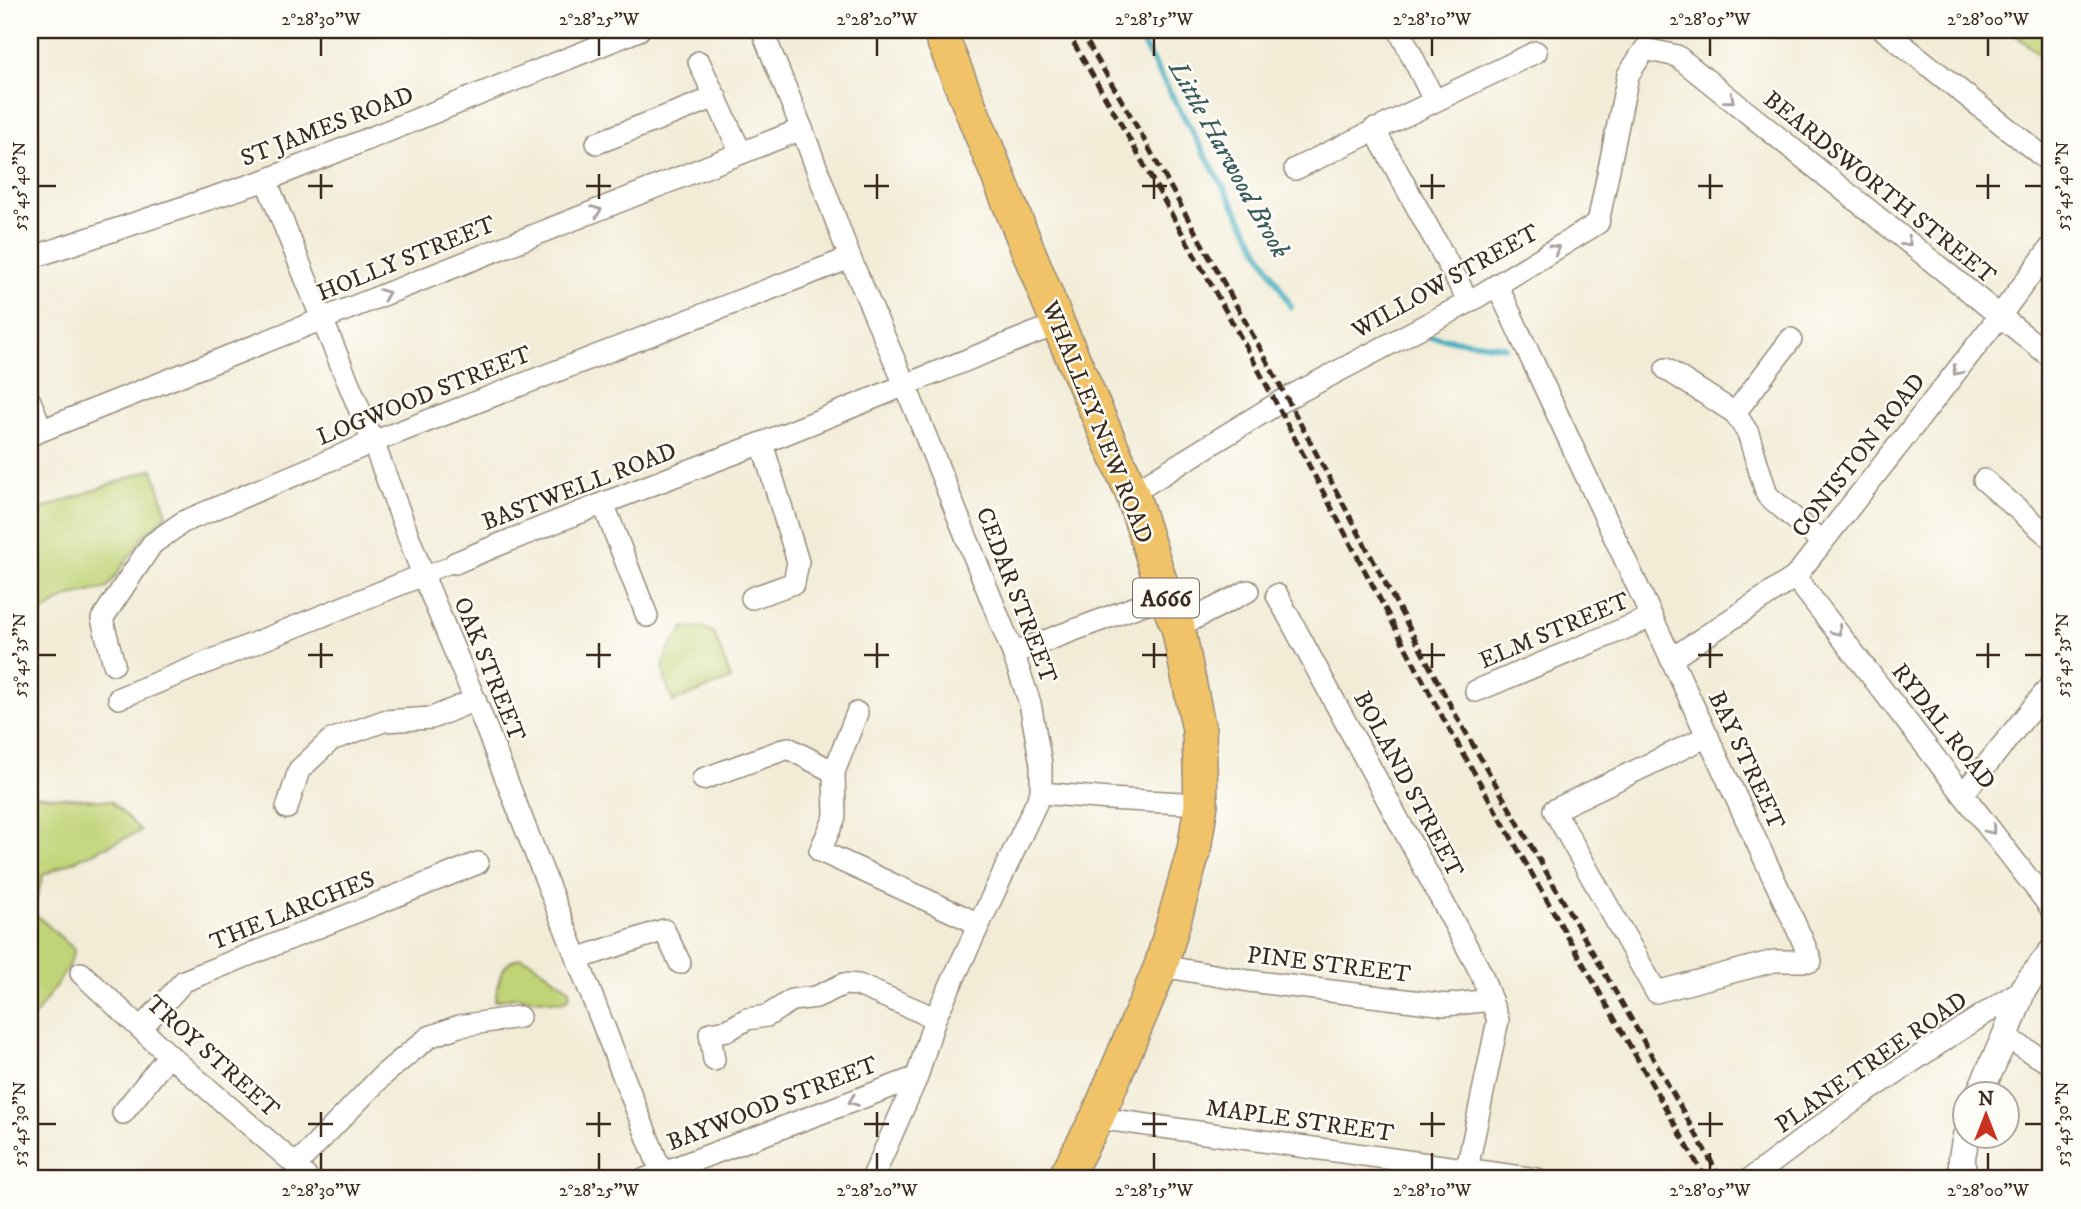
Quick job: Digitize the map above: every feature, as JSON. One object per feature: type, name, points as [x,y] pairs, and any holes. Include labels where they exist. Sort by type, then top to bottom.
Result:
[{"type":"highway","name":"WHALLEY NEW ROAD","points":[[939,30],[1058,324],[1132,493],[1165,596],[1178,627],[1199,730],[1201,804],[1194,850],[1161,966],[1097,1118],[1064,1179]]},
{"type":"street","name":"ST JAMES ROAD","points":[[30,258],[267,180],[639,30]]},
{"type":"street","name":"CEDAR STREET","points":[[762,30],[850,258],[906,387],[1013,653],[1030,703],[1041,764],[1041,793],[935,1018],[917,1077],[872,1179]]},
{"type":"street","points":[[1399,30],[1434,100]]},
{"type":"street","points":[[1884,30],[2051,163]]},
{"type":"street","name":"WILLOW STREET","points":[[1132,493],[1280,401],[1469,302],[1598,223],[1628,75],[1645,49],[1677,56]]},
{"type":"street","points":[[1295,169],[1536,52]]},
{"type":"street","name":"BEARDSWORTH STREET","points":[[1677,56],[2051,357]]},
{"type":"street","points":[[699,62],[741,153]]},
{"type":"street","points":[[597,143],[716,97]]},
{"type":"street","name":"HOLLY STREET","points":[[36,433],[802,129]]},
{"type":"street","points":[[1374,129],[1469,302]]},
{"type":"street","name":"OAK STREET","points":[[267,180],[578,959],[657,1177]]},
{"type":"street","name":"CONISTON ROAD","points":[[1671,659],[1795,577],[2051,247]]},
{"type":"street","name":"LOGWOOD STREET","points":[[114,664],[102,619],[152,544],[183,522],[373,442],[850,258]]},
{"type":"street","name":"BAY STREET","points":[[1497,285],[1708,737],[1811,961],[1774,961],[1656,992],[1554,810],[1708,737]]},
{"type":"street","name":"BASTWELL ROAD","points":[[119,698],[603,503],[906,387],[972,357],[1058,324]]},
{"type":"street","points":[[1735,413],[1791,339]]},
{"type":"street","points":[[1666,369],[1735,413],[1748,433],[1768,495],[1822,542]]},
{"type":"street","points":[[30,401],[36,433]]},
{"type":"street","points":[[752,598],[794,583],[798,562],[762,443]]},
{"type":"street","points":[[1983,480],[2051,538]]},
{"type":"street","points":[[603,503],[647,616]]},
{"type":"street","name":"RYDAL ROAD","points":[[1795,577],[2051,908]]},
{"type":"street","points":[[1178,627],[1248,591]]},
{"type":"street","name":"BOLAND STREET","points":[[1277,595],[1481,973],[1498,1020],[1467,1169]]},
{"type":"street","points":[[1013,653],[1165,596]]},
{"type":"street","name":"ELM STREET","points":[[1476,691],[1652,617]]},
{"type":"street","points":[[1963,794],[2051,685]]},
{"type":"street","points":[[287,808],[292,763],[331,740],[384,721],[432,718],[475,700]]},
{"type":"street","points":[[857,713],[834,772],[835,817],[820,851],[979,924]]},
{"type":"street","points":[[703,779],[788,748],[834,772]]},
{"type":"street","points":[[1041,793],[1201,804]]},
{"type":"street","name":"THE LARCHES","points":[[142,1027],[184,981],[478,863]]},
{"type":"street","points":[[578,959],[664,930],[680,963]]},
{"type":"street","points":[[1985,1080],[2023,989],[2051,953]]},
{"type":"street","name":"PINE STREET","points":[[1161,966],[1249,981],[1446,1005],[1491,1000]]},
{"type":"street","name":"TROY STREET","points":[[81,972],[169,1055],[302,1172]]},
{"type":"street","points":[[713,1060],[710,1033],[728,1030],[747,1020],[767,1016],[792,1000],[816,997],[844,984],[858,985],[935,1018]]},
{"type":"street","name":"PLANE TREE ROAD","points":[[1750,1179],[1858,1098],[2023,989]]},
{"type":"street","points":[[302,1172],[383,1074],[429,1037],[459,1026],[519,1017]]},
{"type":"street","points":[[2005,1037],[2051,1064]]},
{"type":"street","points":[[123,1113],[169,1055]]},
{"type":"street","name":"BAYWOOD STREET","points":[[657,1177],[917,1077]]},
{"type":"street","name":"MAPLE STREET","points":[[1097,1118],[1537,1179]]},
{"type":"street","points":[[1962,1179],[1963,1150]]},
{"type":"green space","points":[[2009,30],[2031,30],[2038,35],[2042,30],[2051,37],[2051,64]]},
{"type":"green space","points":[[153,469],[167,515],[144,536],[107,588],[66,597],[30,621],[30,513]]},
{"type":"green space","points":[[685,627],[705,628],[714,633],[731,679],[673,702],[665,679],[664,662]]},
{"type":"green space","points":[[30,795],[111,801],[141,831],[43,875],[33,912],[75,950],[67,969],[30,1023]]},
{"type":"green space","points":[[521,958],[530,961],[568,988],[568,999],[562,1002],[514,997],[495,1001],[504,968],[508,963]]},
{"type":"waterway","name":"Little Harwood Brook","points":[[1135,30],[1291,307]]},
{"type":"waterway","name":"Little Harwood Brook","points":[[1426,336],[1505,347]]},
{"type":"railway","points":[[1066,30],[1250,354],[1443,718],[1706,1179]]},
{"type":"railway","points":[[1080,30],[1260,348],[1454,712],[1721,1179]]}]
